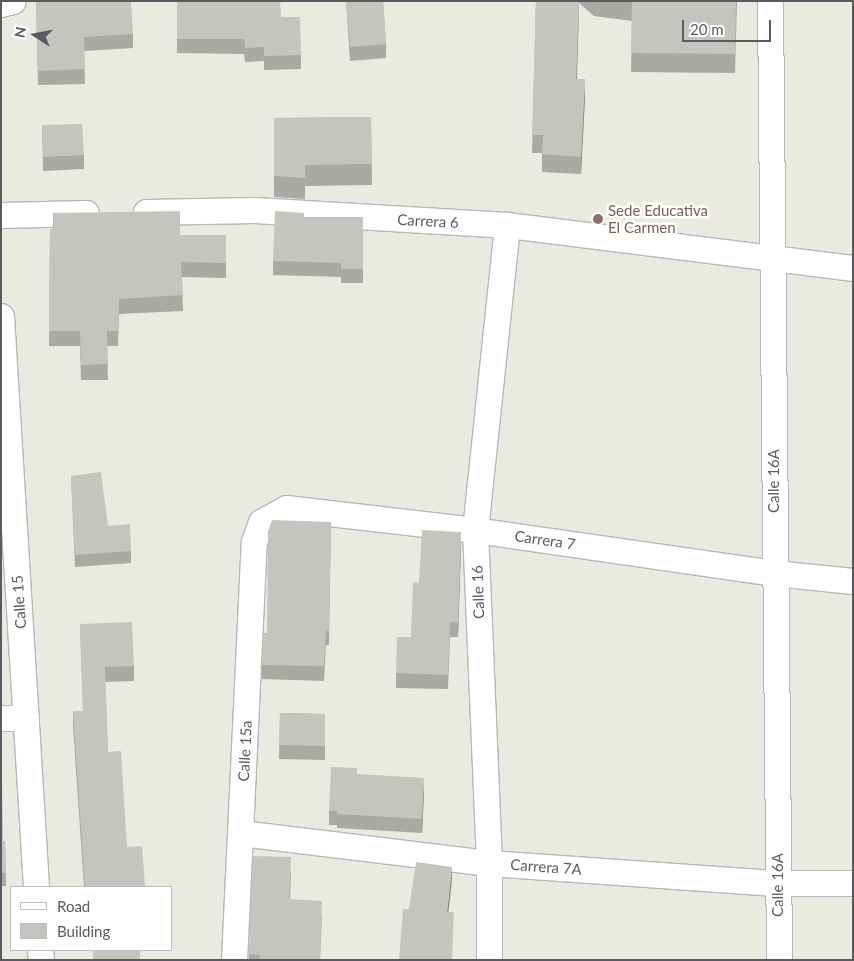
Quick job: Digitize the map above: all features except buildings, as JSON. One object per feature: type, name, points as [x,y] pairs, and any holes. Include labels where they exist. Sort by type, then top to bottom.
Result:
[{"type":"street","points":[[1,4],[13,1]]},
{"type":"street","name":"Calle 16A","points":[[770,1],[778,960]]},
{"type":"street","name":"Carrera 6","points":[[1,215],[255,210],[507,225],[853,268]]},
{"type":"street","name":"Calle 16","points":[[489,960],[489,863],[476,530],[507,225]]},
{"type":"street","name":"Calle 15","points":[[1,316],[6,459],[26,718],[36,886]]},
{"type":"street","name":"Carrera 7","points":[[254,542],[261,522],[286,508],[476,530],[775,573],[853,581]]},
{"type":"street","name":"Calle 15a","points":[[234,960],[254,542]]},
{"type":"street","points":[[1,718],[26,718]]},
{"type":"street","name":"Carrera 7A","points":[[241,833],[489,863],[778,883],[853,884]]},
{"type":"place","name":"Sede Educativa El Carmen","points":[[598,219]]}]
